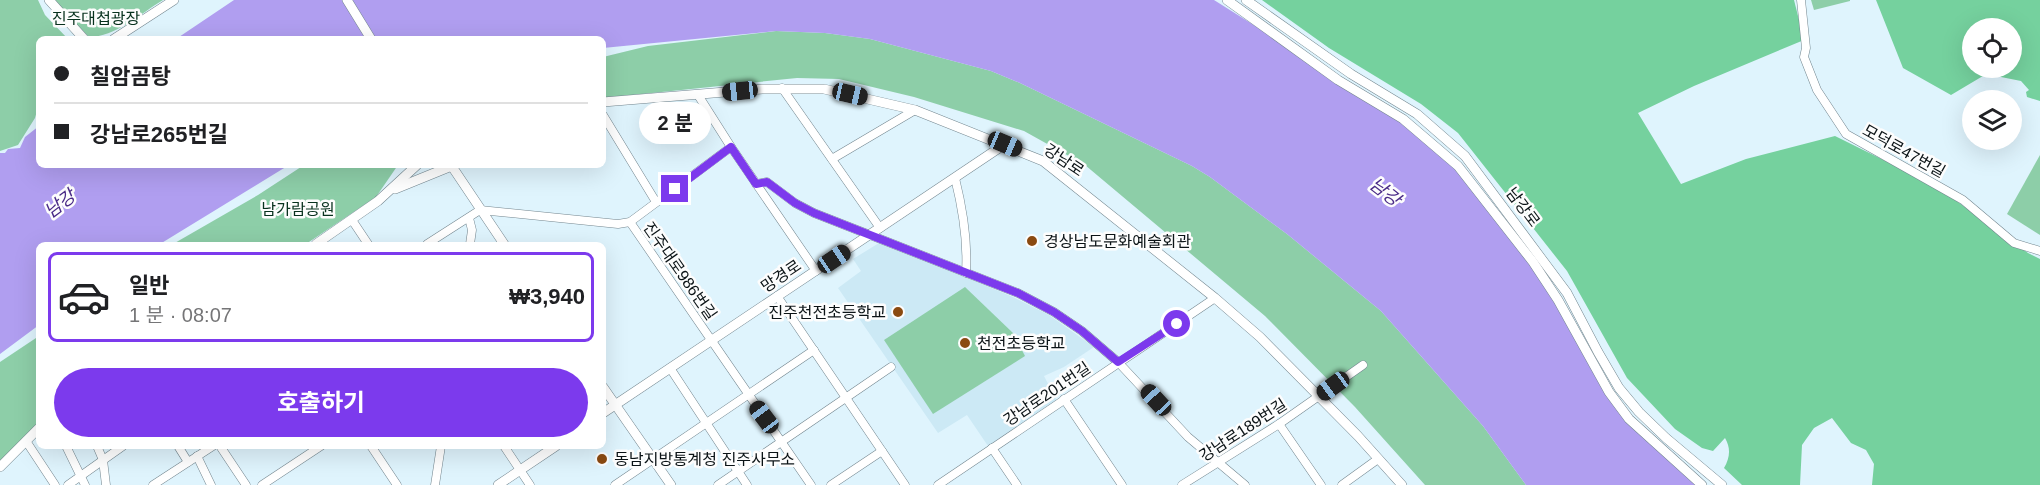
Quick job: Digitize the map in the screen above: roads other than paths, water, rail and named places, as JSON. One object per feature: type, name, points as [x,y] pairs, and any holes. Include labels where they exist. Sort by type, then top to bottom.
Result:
[{"type":"street","points":[[49,0],[81,36]]},
{"type":"street","points":[[119,36],[174,0]]},
{"type":"street","points":[[347,0],[369,36]]},
{"type":"street","name":"남강로","points":[[1227,0],[1338,80],[1403,119],[1458,166],[1533,262],[1558,300],[1609,392],[1622,410],[1702,485]]},
{"type":"street","name":"남강로","points":[[1246,0],[1352,74],[1417,114],[1465,156],[1568,293],[1619,388],[1666,438],[1722,485]]},
{"type":"street","name":"모덕로47번길","points":[[1801,0],[1805,19],[1804,57],[1817,90],[1846,134],[1963,200],[2014,243],[2040,251]]},
{"type":"street","points":[[782,88],[880,228]]},
{"type":"street","name":"강남로","points":[[606,102],[782,88],[824,89],[915,110],[1043,161],[1215,298],[1260,337],[1402,485]]},
{"type":"street","points":[[698,95],[816,271]]},
{"type":"street","points":[[832,159],[915,110]]},
{"type":"street","points":[[606,120],[656,202]]},
{"type":"street","name":"망경로","points":[[606,411],[1005,144]]},
{"type":"street","points":[[630,222],[731,147]]},
{"type":"street","points":[[390,191],[405,168]]},
{"type":"street","points":[[319,242],[390,191],[414,168]]},
{"type":"street","points":[[390,191],[447,168]]},
{"type":"street","points":[[453,168],[503,242]]},
{"type":"street","points":[[955,178],[968,247],[966,273]]},
{"type":"street","points":[[756,184],[767,182],[795,203],[1018,293],[1054,312],[1082,331],[1118,362],[1188,437],[1245,485]]},
{"type":"street","points":[[430,242],[480,210]]},
{"type":"street","name":"진주대로986번길","points":[[480,210],[618,224],[630,222],[811,485]]},
{"type":"street","points":[[469,218],[472,230],[470,242]]},
{"type":"street","points":[[352,220],[367,242]]},
{"type":"street","points":[[777,296],[905,485]]},
{"type":"street","name":"강남로201번길","points":[[938,485],[1215,298]]},
{"type":"street","points":[[615,485],[814,350]]},
{"type":"street","name":"강남로189번길","points":[[1182,485],[1279,424],[1363,365]]},
{"type":"street","points":[[718,485],[891,367]]},
{"type":"street","points":[[670,368],[747,485]]},
{"type":"street","points":[[606,392],[670,485]]},
{"type":"street","points":[[1064,399],[1122,485]]},
{"type":"street","points":[[1279,424],[1321,485]]},
{"type":"street","points":[[0,467],[36,431]]},
{"type":"street","points":[[26,441],[55,485]]},
{"type":"street","points":[[992,448],[1017,485]]},
{"type":"street","points":[[67,449],[86,485]]},
{"type":"street","points":[[98,449],[103,460],[106,485]]},
{"type":"street","points":[[68,485],[117,449]]},
{"type":"street","points":[[180,449],[188,462]]},
{"type":"street","points":[[153,485],[208,449]]},
{"type":"street","points":[[222,449],[246,485]]},
{"type":"street","points":[[262,485],[316,449]]},
{"type":"street","points":[[372,449],[397,485]]},
{"type":"street","points":[[435,485],[441,449]]},
{"type":"street","points":[[506,449],[530,485]]},
{"type":"street","points":[[498,485],[552,449]]},
{"type":"street","points":[[831,485],[882,451]]},
{"type":"street","points":[[197,456],[211,485]]},
{"type":"street","points":[[1342,485],[1378,459]]},
{"type":"water","name":"남강","points":[[234,0],[1214,0],[1441,147],[1526,249],[1620,407],[1700,485],[1526,485],[1483,426],[1381,311],[1287,234],[1192,166],[991,71],[870,39],[825,33],[776,31],[606,48],[606,36],[180,36]]},
{"type":"water","name":"남강","points":[[36,128],[36,168],[284,168],[163,242],[36,242],[36,327],[0,354],[0,153],[5,153],[8,149],[20,148],[25,137]]},
{"type":"place","name":"경상남도문화예술회관","points":[[1032,241]]},
{"type":"place","name":"진주천전초등학교","points":[[898,312]]},
{"type":"place","name":"천전초등학교","points":[[965,343]]},
{"type":"place","name":"동남지방통계청 진주사무소","points":[[602,459]]},
{"type":"park label","name":"진주대첩광장","points":[[96,18]]},
{"type":"park label","name":"남가람공원","points":[[298,209]]}]
